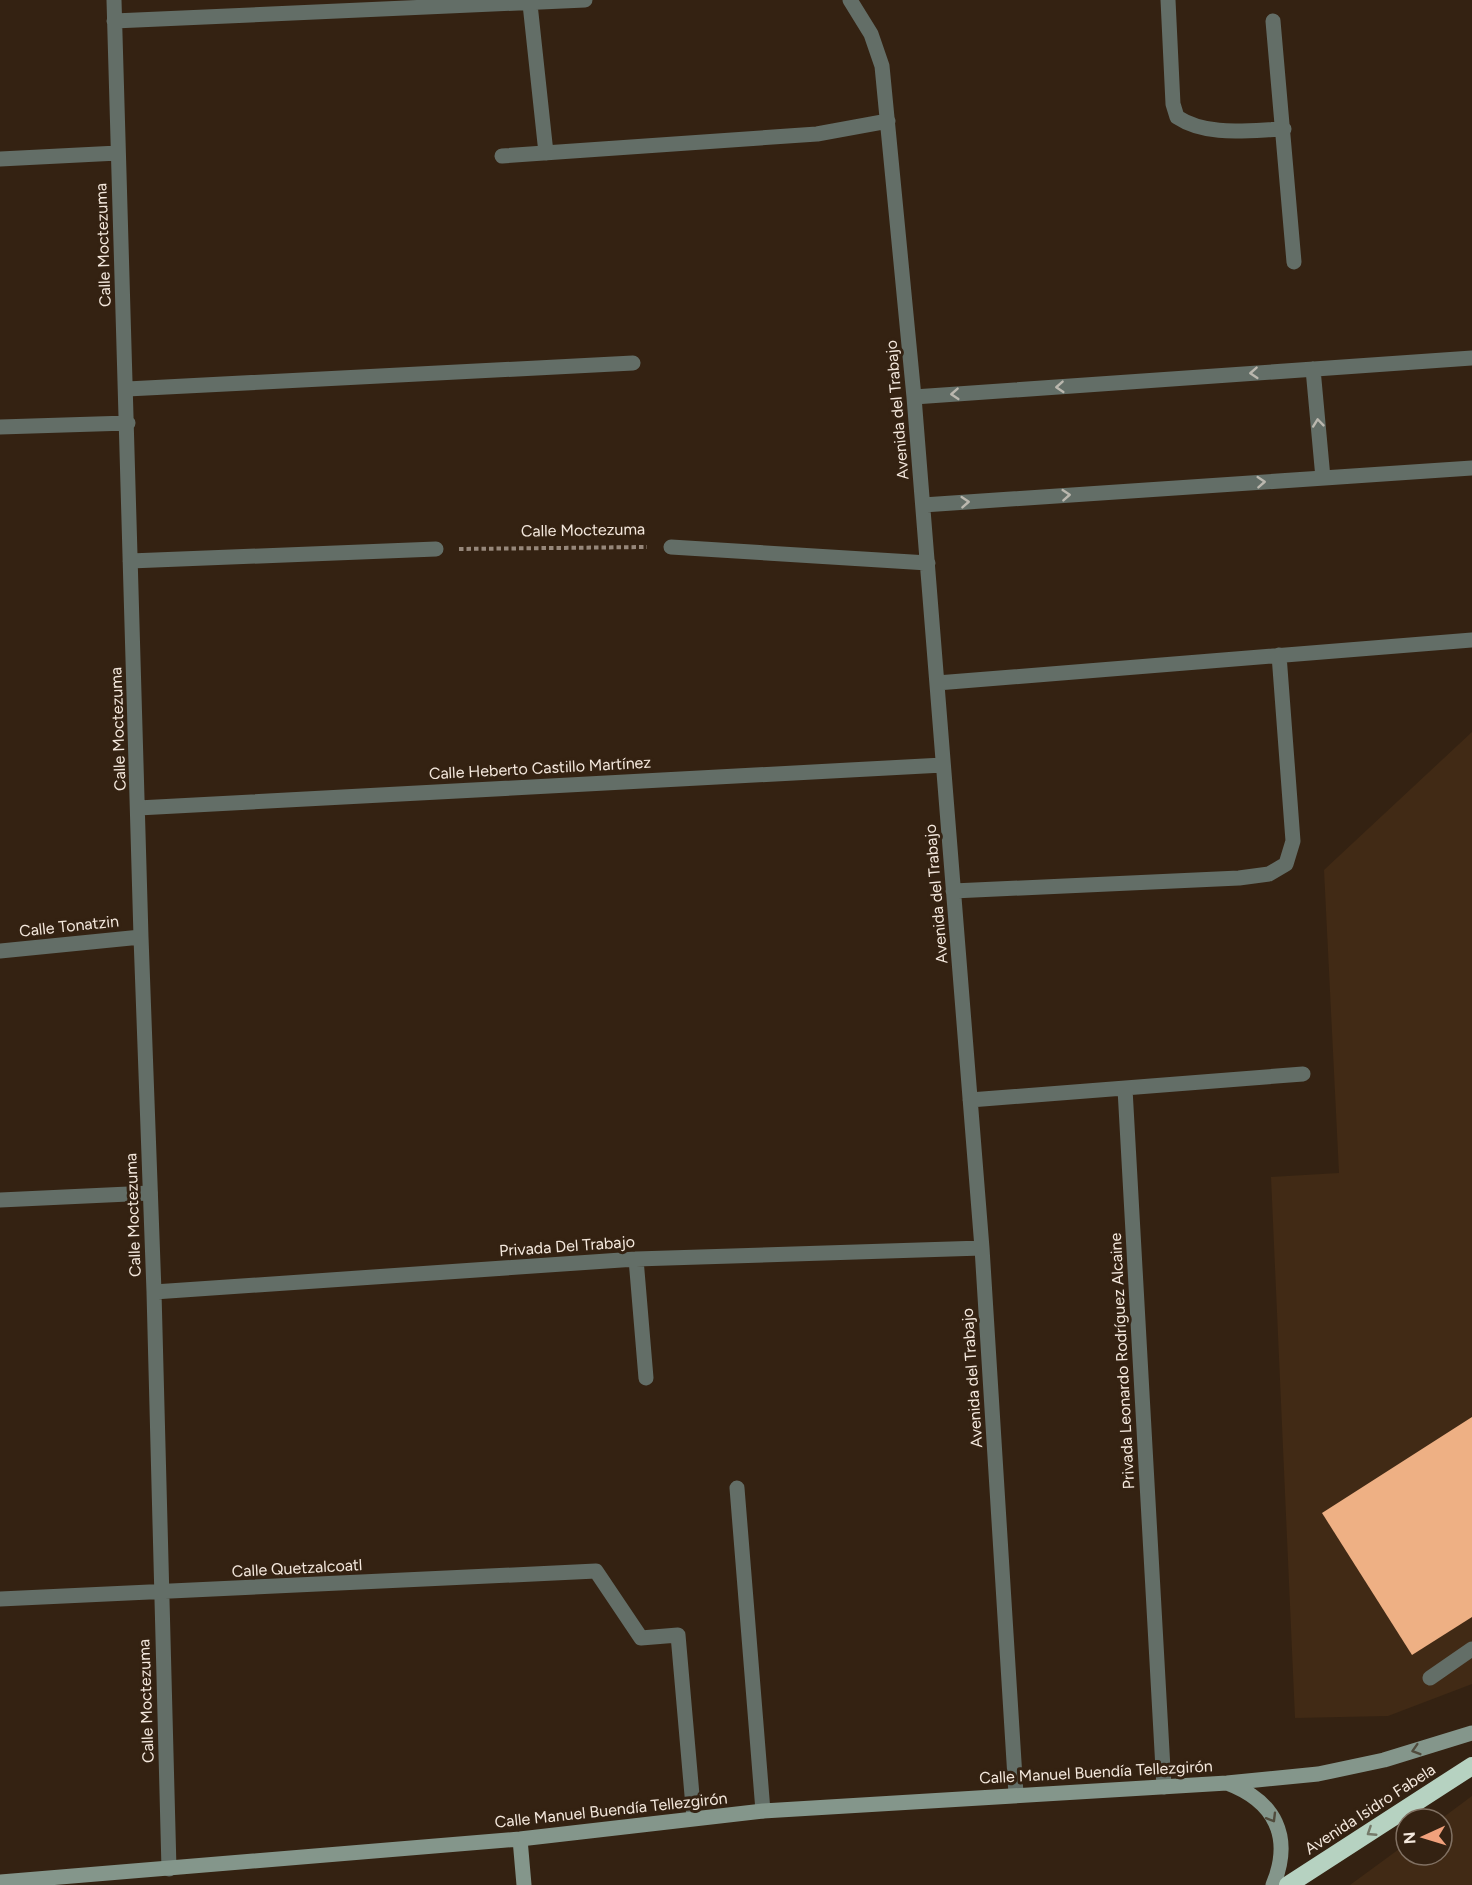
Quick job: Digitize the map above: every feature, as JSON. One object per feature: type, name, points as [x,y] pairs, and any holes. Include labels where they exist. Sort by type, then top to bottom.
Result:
[{"type":"highway","name":"Avenida Isidro Fabela","points":[[1288,1885],[1472,1766]]},
{"type":"main road","name":"Calle Manuel Buendía Tellezgirón","points":[[0,1881],[520,1839],[763,1811],[1227,1783],[1318,1774],[1384,1760],[1472,1733]]},
{"type":"main road","name":"Calle Manuel Buendía Tellezgirón","points":[[1227,1783],[1255,1798],[1269,1811],[1277,1828],[1282,1844],[1282,1860],[1273,1885]]},
{"type":"main road","points":[[520,1839],[524,1885]]},
{"type":"street","name":"Calle Moctezuma","points":[[114,0],[128,423],[141,937],[154,1292],[169,1869]]},
{"type":"street","points":[[114,21],[585,0]]},
{"type":"street","name":"Avenida del Trabajo","points":[[850,0],[871,34],[882,66],[914,397],[982,1248],[1016,1794]]},
{"type":"street","points":[[1168,0],[1173,104],[1177,117],[1189,125],[1208,130],[1284,129]]},
{"type":"street","points":[[530,4],[546,153]]},
{"type":"street","points":[[1273,21],[1294,262]]},
{"type":"street","points":[[502,156],[817,134],[888,122]]},
{"type":"street","points":[[0,159],[118,153]]},
{"type":"street","points":[[914,397],[1472,357]]},
{"type":"street","points":[[127,389],[633,363]]},
{"type":"street","points":[[1312,369],[1323,478]]},
{"type":"street","points":[[0,427],[128,423]]},
{"type":"street","points":[[923,505],[1472,468]]},
{"type":"street","points":[[672,547],[928,563]]},
{"type":"street","points":[[130,561],[436,549]]},
{"type":"street","points":[[937,683],[1472,640]]},
{"type":"street","points":[[954,891],[1239,878],[1269,874],[1286,864],[1293,840],[1278,655]]},
{"type":"street","name":"Calle Heberto Castillo Martínez","points":[[138,808],[944,765]]},
{"type":"street","name":"Calle Tonatzin","points":[[0,951],[141,937]]},
{"type":"street","points":[[970,1100],[1303,1074]]},
{"type":"street","name":"Privada Leonardo Rodríguez Alcaine","points":[[1125,1089],[1164,1786]]},
{"type":"street","points":[[0,1200],[150,1193]]},
{"type":"street","name":"Privada Del Trabajo","points":[[154,1292],[636,1259],[982,1248]]},
{"type":"street","points":[[636,1259],[646,1378]]},
{"type":"street","points":[[737,1488],[763,1811]]},
{"type":"street","name":"Calle Quetzalcoatl","points":[[0,1599],[596,1572],[641,1638],[678,1635],[694,1818]]},
{"type":"street","points":[[1430,1678],[1472,1649]]},
{"type":"path","name":"Calle Moctezuma","points":[[436,549],[672,547]]},
{"type":"shaded area","points":[[1472,732],[1472,1684],[1388,1716],[1295,1718],[1271,1177],[1339,1173],[1324,870]]},
{"type":"shaded area","points":[[1472,1796],[1472,1885],[1350,1885],[1394,1853],[1394,1867],[1454,1867],[1454,1809]]},
{"type":"building","points":[[1472,1417],[1472,1617],[1412,1655],[1322,1513]]}]
